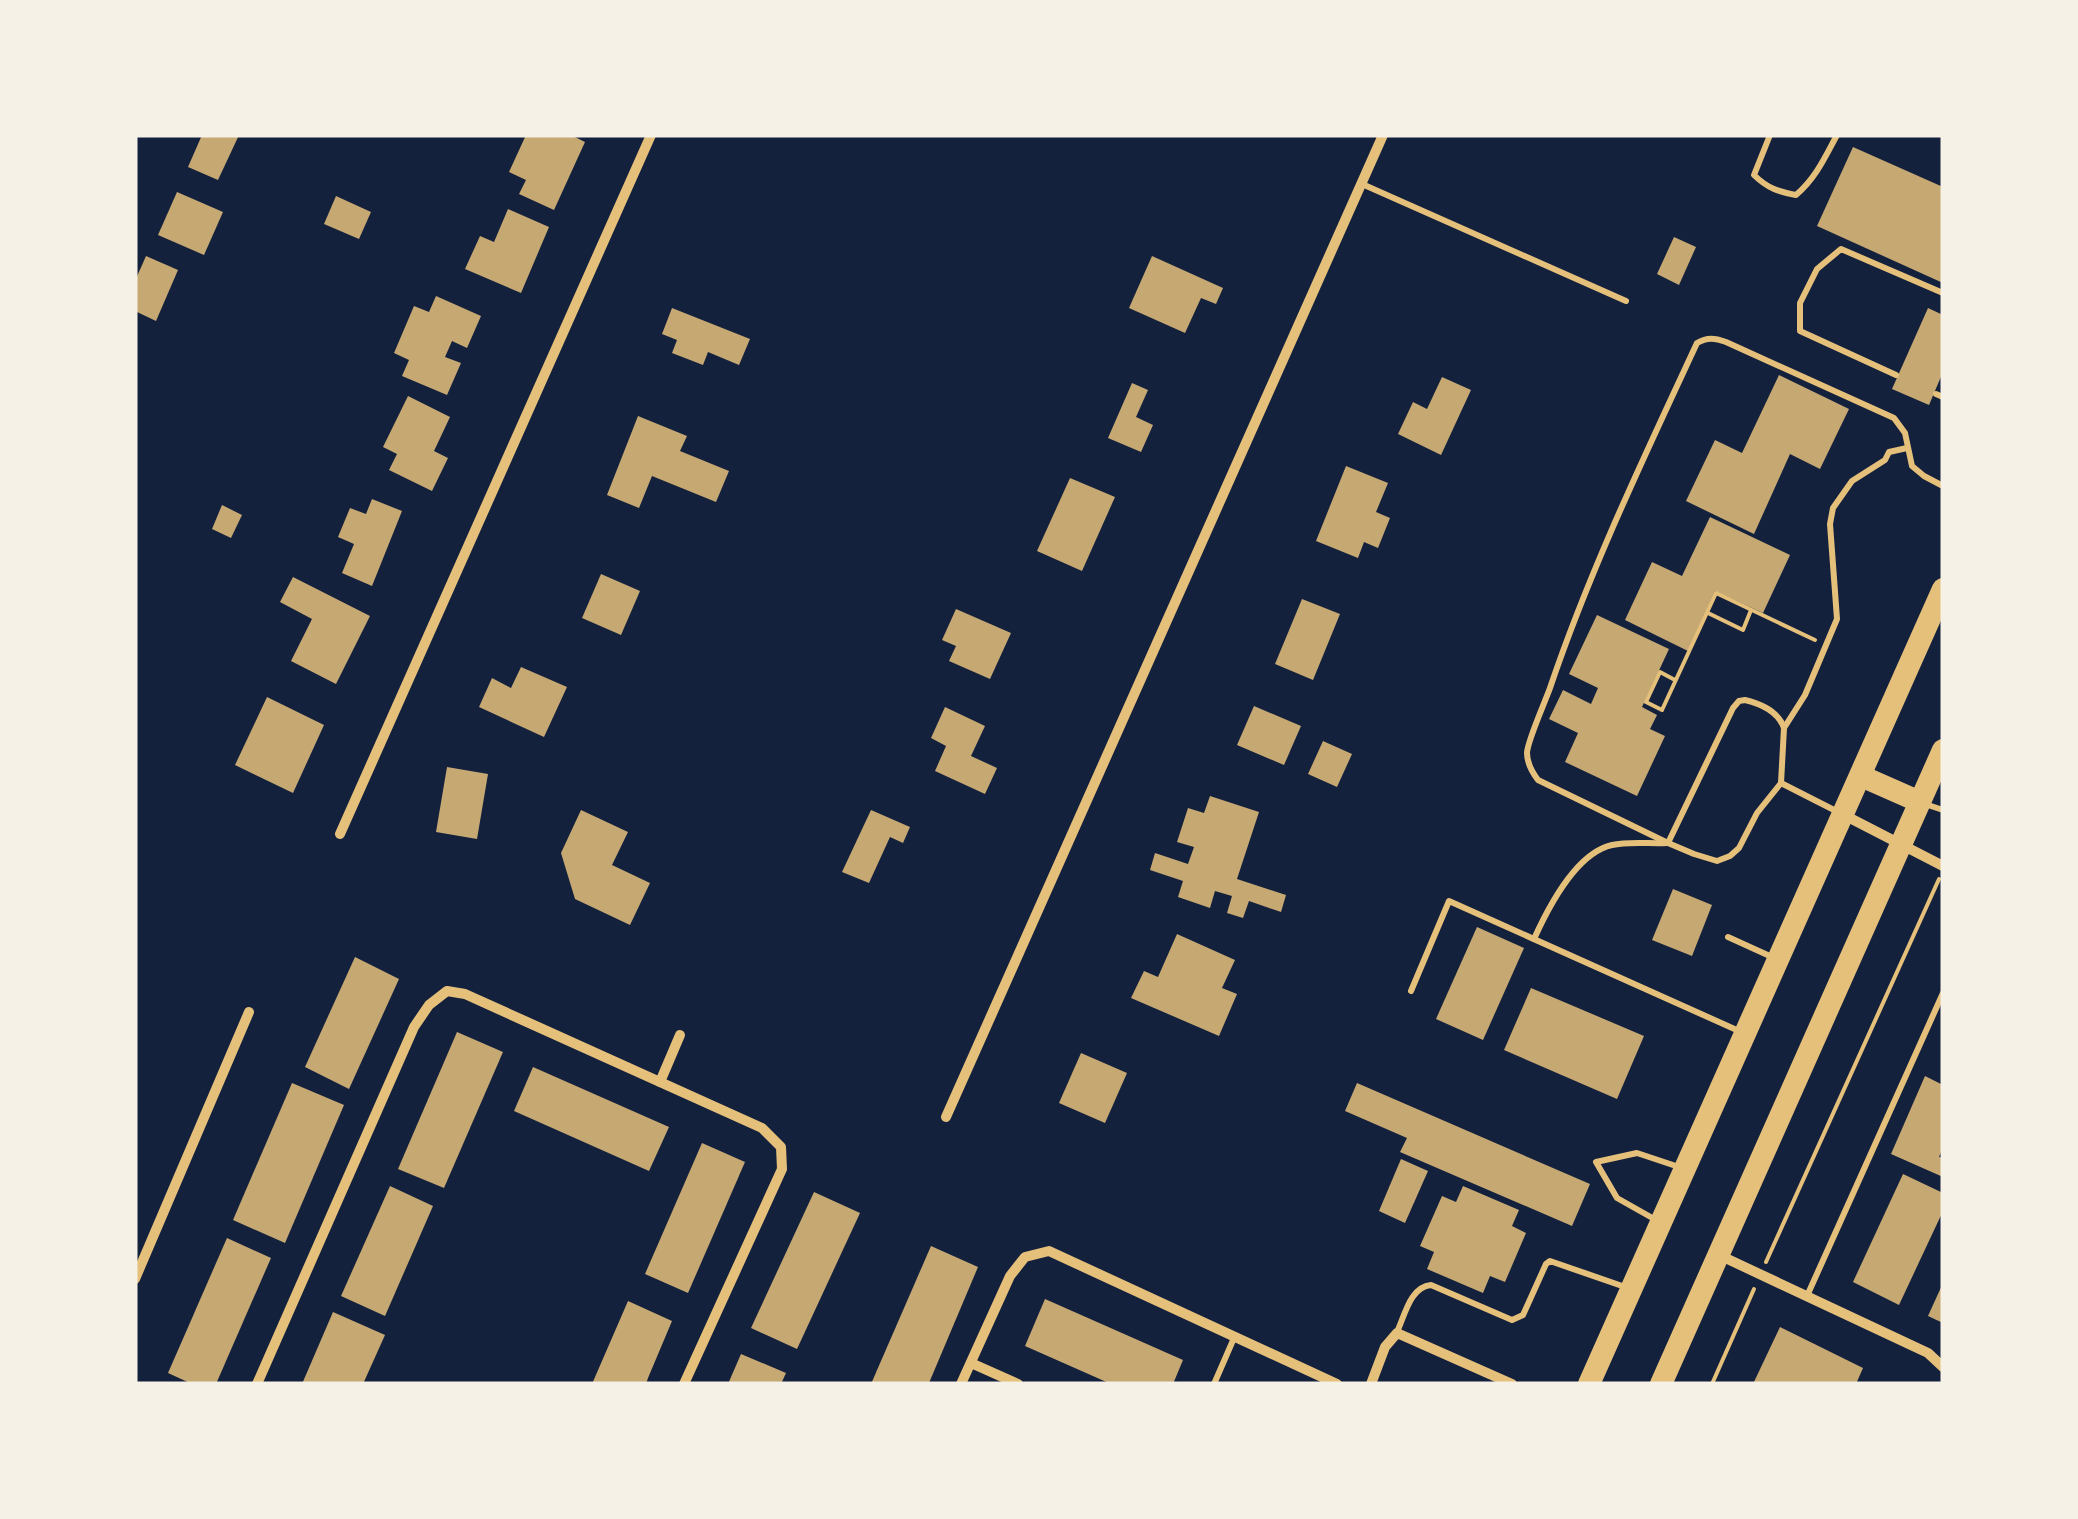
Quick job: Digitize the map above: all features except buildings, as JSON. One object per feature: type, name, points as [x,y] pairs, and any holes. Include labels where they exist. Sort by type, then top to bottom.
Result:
[{"type":"main road","points":[[1589,1384],[1943,589]]},
{"type":"main road","points":[[1661,1384],[1943,750]]},
{"type":"main road","points":[[1861,776],[1920,802]]},
{"type":"street","points":[[340,834],[651,135]]},
{"type":"street","points":[[946,1117],[1383,135]]},
{"type":"street","points":[[1844,815],[1943,868]]},
{"type":"street","points":[[257,1384],[414,1027],[429,1005],[447,992],[465,994],[762,1128],[781,1147],[782,1169],[684,1384]]},
{"type":"street","points":[[135,1279],[249,1012]]},
{"type":"street","points":[[660,1082],[680,1035]]},
{"type":"street","points":[[961,1384],[1010,1276],[1025,1257],[1049,1251],[1337,1384]]},
{"type":"street","points":[[1718,1255],[1928,1352],[1943,1367]]},
{"type":"street","points":[[1371,1384],[1385,1347],[1397,1333],[1512,1384]]},
{"type":"street","points":[[971,1363],[1018,1384]]},
{"type":"lane","points":[[1770,135],[1754,176],[1778,192],[1796,195],[1809,184],[1836,135]]},
{"type":"lane","points":[[1361,184],[1626,301]]},
{"type":"lane","points":[[1896,375],[1800,331],[1800,303],[1817,269],[1841,249],[1943,294]]},
{"type":"lane","points":[[1668,843],[1733,708],[1739,701],[1751,701],[1774,711],[1784,728],[1781,783],[1757,813],[1738,848],[1717,861],[1668,843],[1538,780],[1531,772],[1526,750],[1608,537],[1697,344],[1717,338],[1894,418],[1906,432],[1912,466],[1943,486]]},
{"type":"lane","points":[[1784,728],[1805,695],[1837,619],[1830,524],[1833,508],[1852,481],[1885,460],[1889,452],[1908,448]]},
{"type":"lane","points":[[1781,783],[1844,815]]},
{"type":"lane","points":[[1920,802],[1943,810]]},
{"type":"lane","points":[[1534,940],[1561,886],[1592,855],[1611,845],[1668,843]]},
{"type":"lane","points":[[1411,991],[1449,901],[1745,1033]]},
{"type":"lane","points":[[1728,937],[1778,959]]},
{"type":"lane","points":[[1806,1296],[1943,993]]},
{"type":"lane","points":[[1661,1223],[1617,1198],[1596,1162],[1637,1153],[1685,1169]]},
{"type":"lane","points":[[1397,1333],[1415,1292],[1430,1284],[1512,1320],[1518,1319],[1550,1262],[1632,1290]]},
{"type":"lane","points":[[1214,1384],[1234,1336]]},
{"type":"path","points":[[1675,680],[1660,672],[1646,702],[1662,710],[1716,594],[1827,646]]},
{"type":"path","points":[[1707,612],[1743,630],[1751,610]]},
{"type":"path","points":[[1712,1384],[1943,868]]}]
